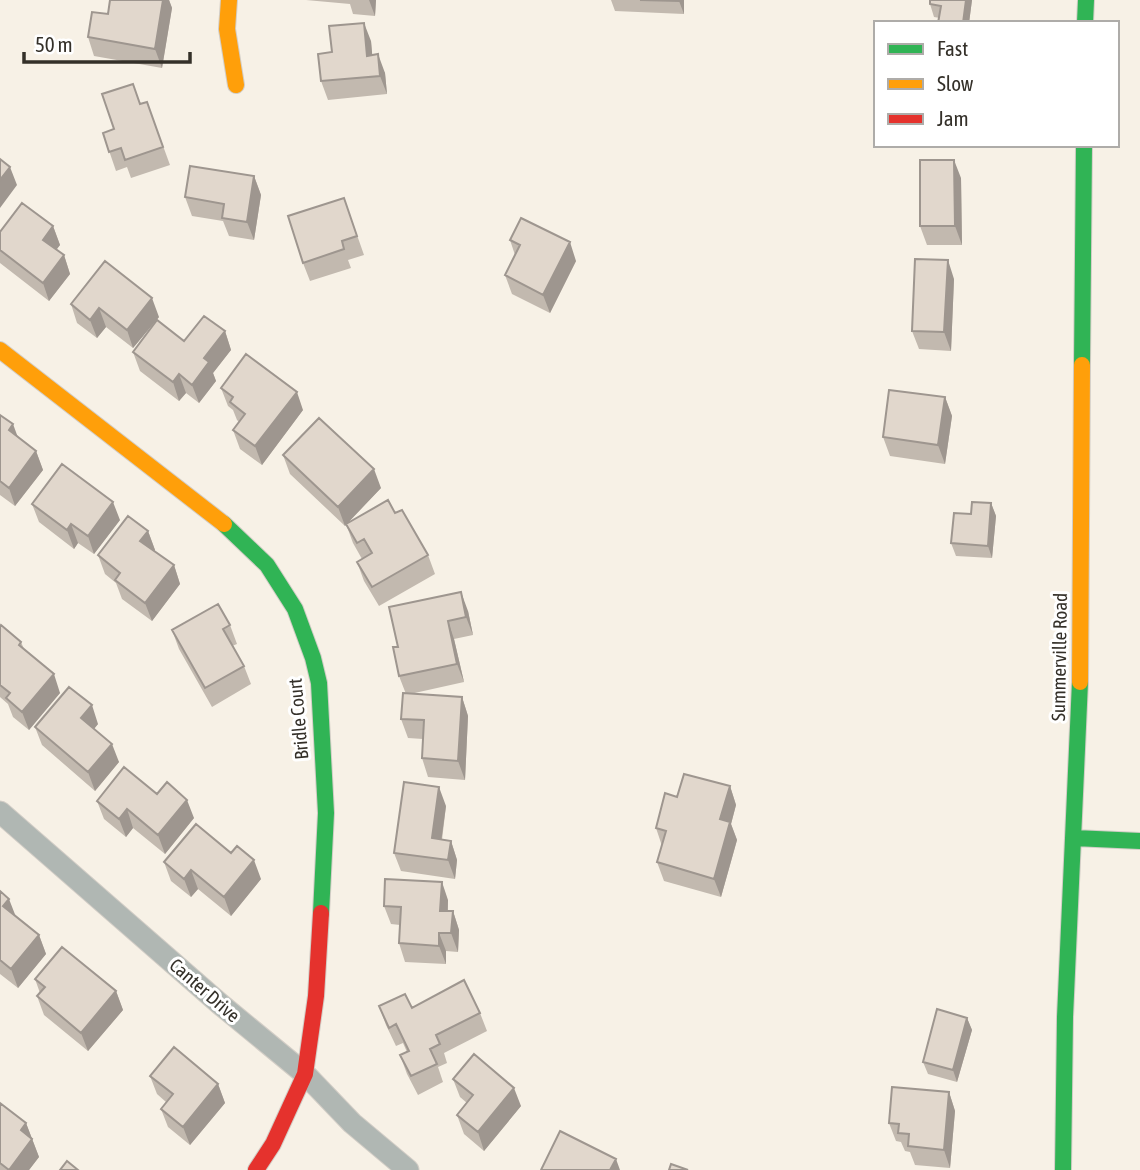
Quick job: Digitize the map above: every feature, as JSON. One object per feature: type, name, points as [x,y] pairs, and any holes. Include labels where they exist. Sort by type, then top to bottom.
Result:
[{"type":"street","points":[[229,0],[227,29],[236,85]]},
{"type":"street","points":[[1086,0],[1086,21]]},
{"type":"street","name":"Summerville Road","points":[[1063,1170],[1065,1017],[1080,702],[1084,147]]},
{"type":"street","name":"Bridle Court","points":[[0,350],[232,530],[267,565],[295,609],[313,657],[319,682],[326,813],[316,996],[306,1074],[273,1144],[256,1170]]},
{"type":"street","name":"Canter Drive","points":[[0,812],[220,1004],[306,1074],[352,1123],[408,1170]]},
{"type":"street","points":[[1074,838],[1140,841]]},
{"type":"building","points":[[110,0],[163,0],[155,49],[88,37],[92,12],[108,14]]},
{"type":"building","points":[[930,0],[966,0],[963,21],[938,21],[941,6],[930,4]]},
{"type":"building","points":[[364,23],[367,56],[378,54],[380,76],[321,81],[318,54],[332,52],[329,26]]},
{"type":"building","points":[[133,84],[140,104],[147,102],[163,147],[125,160],[121,148],[109,152],[103,133],[114,129],[102,94]]},
{"type":"building","points":[[0,159],[10,167],[0,180]]},
{"type":"building","points":[[920,160],[954,160],[955,226],[920,226]]},
{"type":"building","points":[[190,166],[254,176],[247,222],[222,218],[224,204],[185,197]]},
{"type":"building","points":[[344,198],[357,236],[342,241],[344,249],[303,263],[288,216]]},
{"type":"building","points":[[22,203],[53,226],[43,240],[64,255],[43,283],[0,250],[0,232]]},
{"type":"building","points":[[521,218],[570,242],[543,295],[505,275],[520,245],[510,240]]},
{"type":"building","points":[[915,259],[948,260],[944,332],[912,331]]},
{"type":"building","points":[[105,261],[152,298],[127,330],[99,308],[90,320],[71,304]]},
{"type":"building","points":[[204,316],[225,331],[204,358],[209,362],[192,385],[179,374],[173,382],[133,352],[157,320],[184,341]]},
{"type":"building","points":[[246,354],[297,392],[255,446],[233,430],[245,414],[230,402],[233,397],[221,388]]},
{"type":"building","points":[[889,390],[945,397],[938,445],[883,437]]},
{"type":"building","points":[[0,415],[13,424],[9,430],[36,451],[9,488],[0,481]]},
{"type":"building","points":[[319,418],[374,469],[338,507],[283,455]]},
{"type":"building","points":[[62,464],[113,502],[88,536],[71,524],[67,530],[32,504]]},
{"type":"building","points":[[388,500],[395,513],[402,510],[428,555],[372,587],[357,562],[372,553],[364,539],[357,543],[346,524]]},
{"type":"building","points":[[972,502],[991,503],[988,546],[951,543],[954,513],[971,514]]},
{"type":"building","points":[[128,516],[148,531],[140,541],[174,565],[145,603],[115,580],[120,573],[98,555]]},
{"type":"building","points":[[461,592],[466,617],[448,621],[457,664],[399,676],[393,647],[398,647],[389,607]]},
{"type":"building","points":[[218,604],[230,625],[223,629],[244,666],[205,688],[172,630]]},
{"type":"building","points":[[1,625],[21,642],[19,645],[54,674],[22,712],[6,698],[10,693],[0,685]]},
{"type":"building","points":[[69,687],[92,705],[81,718],[112,744],[88,772],[35,727]]},
{"type":"building","points":[[403,693],[462,697],[458,761],[422,758],[424,720],[401,719]]},
{"type":"building","points":[[124,767],[157,794],[167,782],[187,800],[158,835],[127,809],[119,819],[97,801]]},
{"type":"building","points":[[684,774],[730,786],[720,819],[730,822],[714,879],[657,862],[666,831],[656,828],[665,793],[677,797]]},
{"type":"building","points":[[404,782],[439,787],[432,838],[451,841],[448,860],[394,853]]},
{"type":"building","points":[[196,824],[231,853],[237,846],[254,860],[224,897],[191,870],[184,879],[164,862]]},
{"type":"building","points":[[385,879],[442,882],[440,911],[453,911],[451,933],[439,933],[439,946],[399,943],[401,907],[384,906]]},
{"type":"building","points":[[0,891],[9,899],[3,906],[39,935],[11,969],[0,960]]},
{"type":"building","points":[[62,947],[116,991],[81,1033],[37,996],[45,987],[35,979]]},
{"type":"building","points":[[464,980],[480,1013],[436,1035],[440,1044],[430,1049],[437,1064],[411,1076],[400,1055],[409,1051],[396,1024],[389,1028],[379,1006],[405,994],[412,1008]]},
{"type":"building","points":[[937,1009],[967,1018],[953,1070],[923,1062]]},
{"type":"building","points":[[174,1047],[218,1084],[183,1127],[161,1109],[173,1094],[150,1076]]},
{"type":"building","points":[[474,1054],[514,1088],[478,1132],[457,1115],[473,1095],[453,1079]]},
{"type":"building","points":[[892,1087],[949,1092],[944,1150],[908,1146],[909,1134],[898,1133],[899,1124],[889,1123]]},
{"type":"building","points":[[0,1103],[26,1123],[21,1130],[32,1139],[9,1170],[0,1163]]},
{"type":"building","points":[[560,1131],[616,1159],[610,1170],[541,1170]]},
{"type":"building","points":[[67,1161],[78,1170],[60,1170]]},
{"type":"building","points":[[671,1164],[688,1170],[669,1170]]},
{"type":"traffic: fast","points":[[1085,21],[1086,0]]},
{"type":"traffic: fast","points":[[1082,365],[1084,147]]},
{"type":"traffic: fast","points":[[224,524],[267,565],[295,609],[313,658],[319,683],[326,813],[321,913]]},
{"type":"traffic: fast","points":[[1063,1170],[1065,1017],[1080,682]]},
{"type":"traffic: fast","points":[[1074,838],[1140,841]]},
{"type":"traffic: slow","points":[[229,0],[227,29],[236,85]]},
{"type":"traffic: slow","points":[[0,350],[224,524]]},
{"type":"traffic: slow","points":[[1080,682],[1082,365]]},
{"type":"traffic: jam","points":[[256,1170],[273,1144],[305,1074],[316,996],[321,913]]}]
